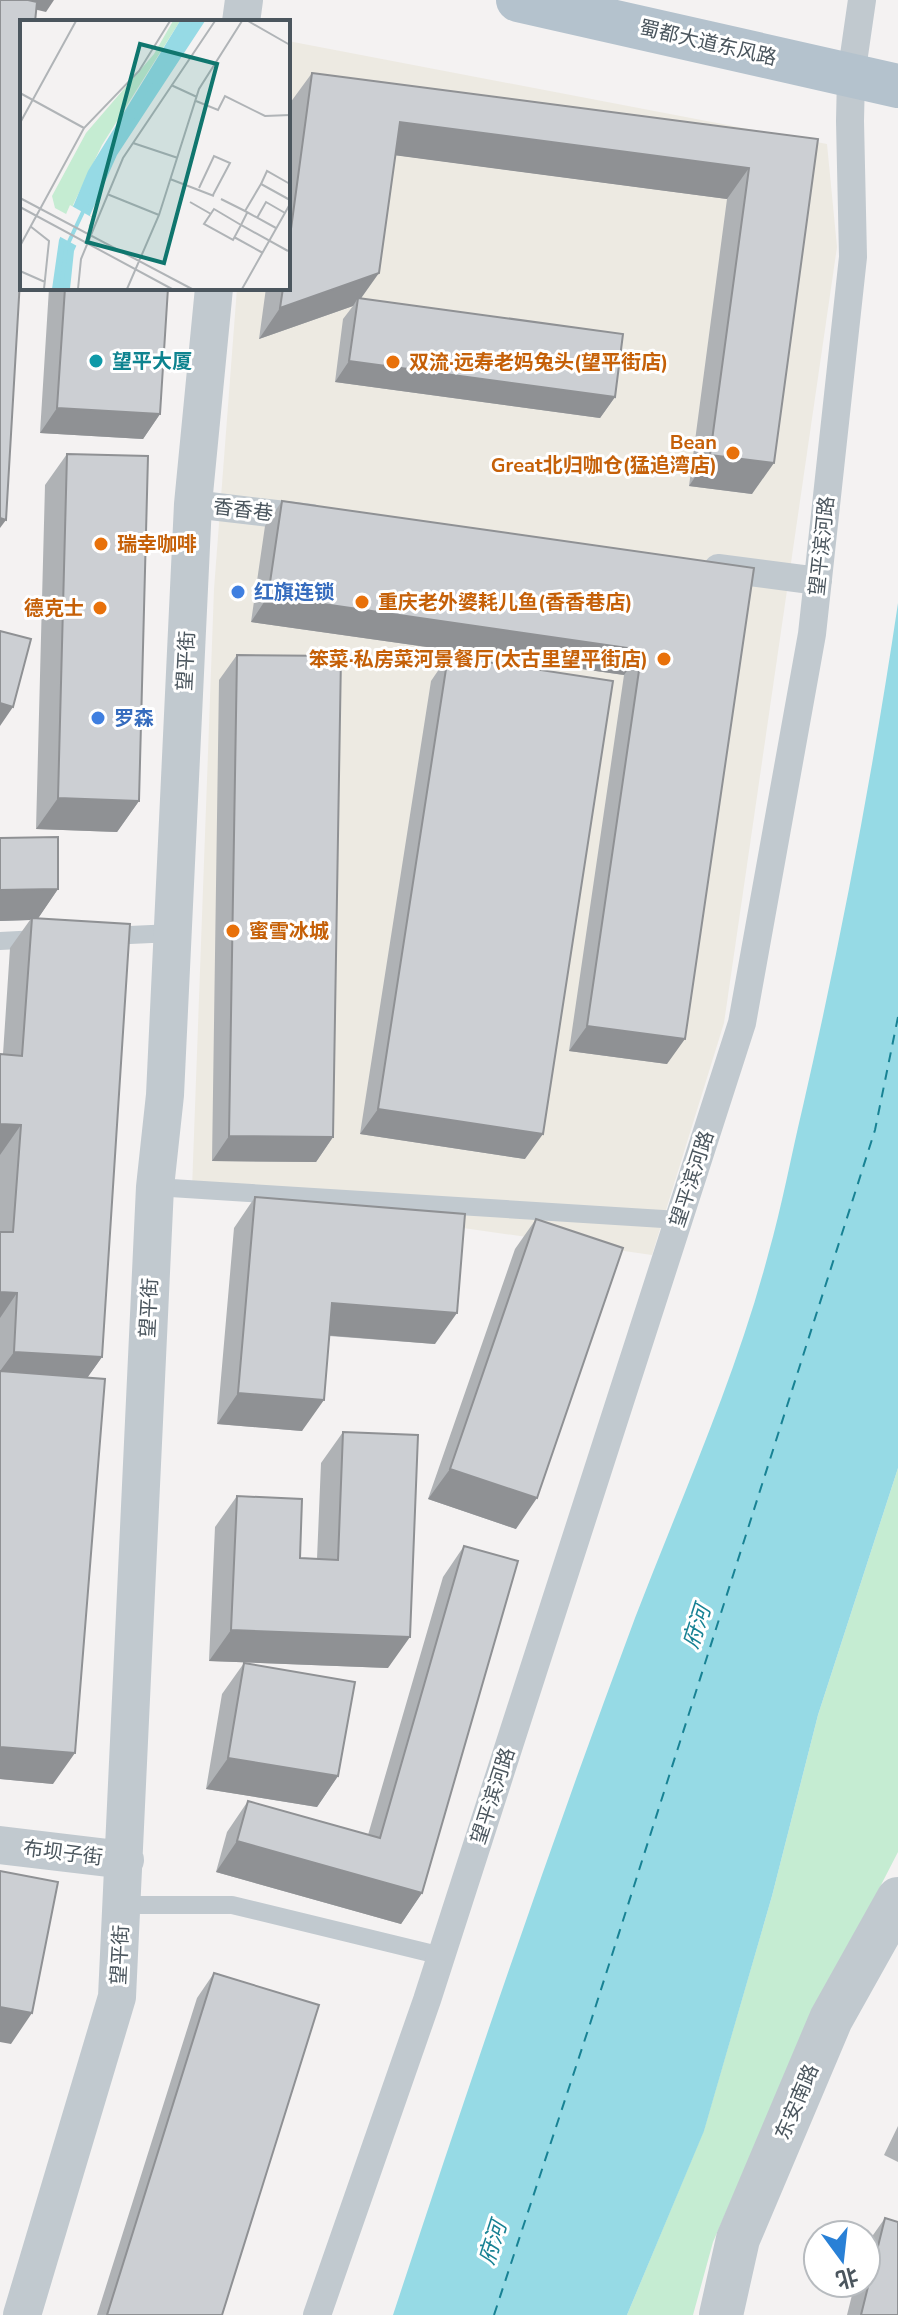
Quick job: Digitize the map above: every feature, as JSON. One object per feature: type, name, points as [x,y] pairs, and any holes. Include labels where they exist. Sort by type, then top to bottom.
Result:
[{"type":"main road","name":"蜀都大道东风路","points":[[518,0],[898,86]]},
{"type":"street","points":[[241,20],[244,0]]},
{"type":"street","name":"望平滨河路","points":[[317,2315],[442,1956],[742,1023],[812,634],[853,257],[851,76],[862,0]]},
{"type":"street","name":"望平街","points":[[22,2315],[117,1997],[155,1187],[165,1095],[193,504],[214,290]]},
{"type":"street","name":"香香巷","points":[[193,504],[334,521]]},
{"type":"street","points":[[693,565],[818,581]]},
{"type":"street","name":"布坝子街","points":[[0,1845],[125,1860]]},
{"type":"street","name":"东安南路","points":[[721,2315],[738,2239],[831,2019],[898,1899]]},
{"type":"lane","points":[[94,936],[173,933]]},
{"type":"lane","points":[[0,941],[63,938]]},
{"type":"lane","points":[[155,1187],[679,1220]]},
{"type":"lane","points":[[122,1905],[232,1905],[442,1956]]},
{"type":"shaded area","points":[[290,41],[827,144],[837,247],[724,1023],[652,1255],[192,1189],[214,589],[237,290],[290,290]]},
{"type":"green space","points":[[898,1468],[898,1852],[801,2040],[713,2242],[693,2315],[627,2315],[704,2130],[772,1896],[818,1715]]},
{"type":"water","name":"府河","points":[[898,603],[898,1468],[818,1715],[772,1896],[704,2131],[627,2315],[393,2315],[572,1791],[635,1618],[724,1393],[755,1302],[778,1218],[830,981],[867,793]]},
{"type":"building","points":[[0,0],[28,0],[37,2],[35,20],[20,20],[20,280],[6,520],[0,518]]},
{"type":"building","points":[[312,73],[818,139],[774,463],[710,455],[749,168],[400,122],[379,273],[280,308],[283,290],[290,290],[290,236]]},
{"type":"building","name":"望平大厦","points":[[65,290],[168,290],[160,414],[57,408]]},
{"type":"building","points":[[358,298],[623,334],[615,397],[349,361]]},
{"type":"building","points":[[67,454],[148,456],[139,801],[58,798]]},
{"type":"building","points":[[282,501],[754,568],[685,1039],[587,1026],[642,650],[268,596]]},
{"type":"building","points":[[0,631],[31,639],[13,707],[0,703]]},
{"type":"building","points":[[237,655],[341,656],[333,1137],[229,1136]]},
{"type":"building","points":[[448,656],[613,681],[543,1134],[378,1109]]},
{"type":"building","points":[[58,837],[58,889],[0,890],[0,838]]},
{"type":"building","points":[[32,918],[130,924],[102,1357],[14,1352],[17,1293],[0,1292],[0,1232],[13,1232],[21,1125],[0,1124],[0,1054],[22,1056]]},
{"type":"building","points":[[255,1197],[465,1214],[457,1313],[332,1303],[324,1400],[238,1393]]},
{"type":"building","points":[[536,1219],[623,1248],[537,1498],[450,1469]]},
{"type":"building","points":[[0,1371],[105,1379],[75,1753],[0,1747]]},
{"type":"building","points":[[343,1432],[418,1435],[410,1637],[231,1630],[237,1496],[302,1499],[300,1558],[338,1560]]},
{"type":"building","points":[[464,1546],[518,1561],[422,1893],[237,1841],[248,1801],[380,1838]]},
{"type":"building","points":[[244,1663],[355,1682],[338,1776],[228,1758]]},
{"type":"building","points":[[0,1871],[58,1882],[32,2013],[0,2007]]},
{"type":"building","points":[[214,1973],[319,2005],[222,2315],[107,2315]]},
{"type":"building","points":[[885,2218],[898,2222],[898,2315],[861,2315],[865,2299],[882,2299],[882,2230]]},
{"type":"ferry route","points":[[494,2315],[875,1130],[898,1017]]},
{"type":"place","name":"望平大厦","points":[[96,361]]},
{"type":"place","name":"双流·远寿老妈兔头(望平街店)","points":[[393,362]]},
{"type":"place","name":"Bean Great北归咖仓(猛追湾店)","points":[[733,453]]},
{"type":"place","name":"瑞幸咖啡","points":[[101,544]]},
{"type":"place","name":"红旗连锁","points":[[238,592]]},
{"type":"place","name":"重庆老外婆耗儿鱼(香香巷店)","points":[[362,602]]},
{"type":"place","name":"德克士","points":[[100,608]]},
{"type":"place","name":"笨菜·私房菜河景餐厅(太古里望平街店)","points":[[664,659]]},
{"type":"place","name":"罗森","points":[[98,718]]},
{"type":"place","name":"蜜雪冰城","points":[[233,931]]}]
